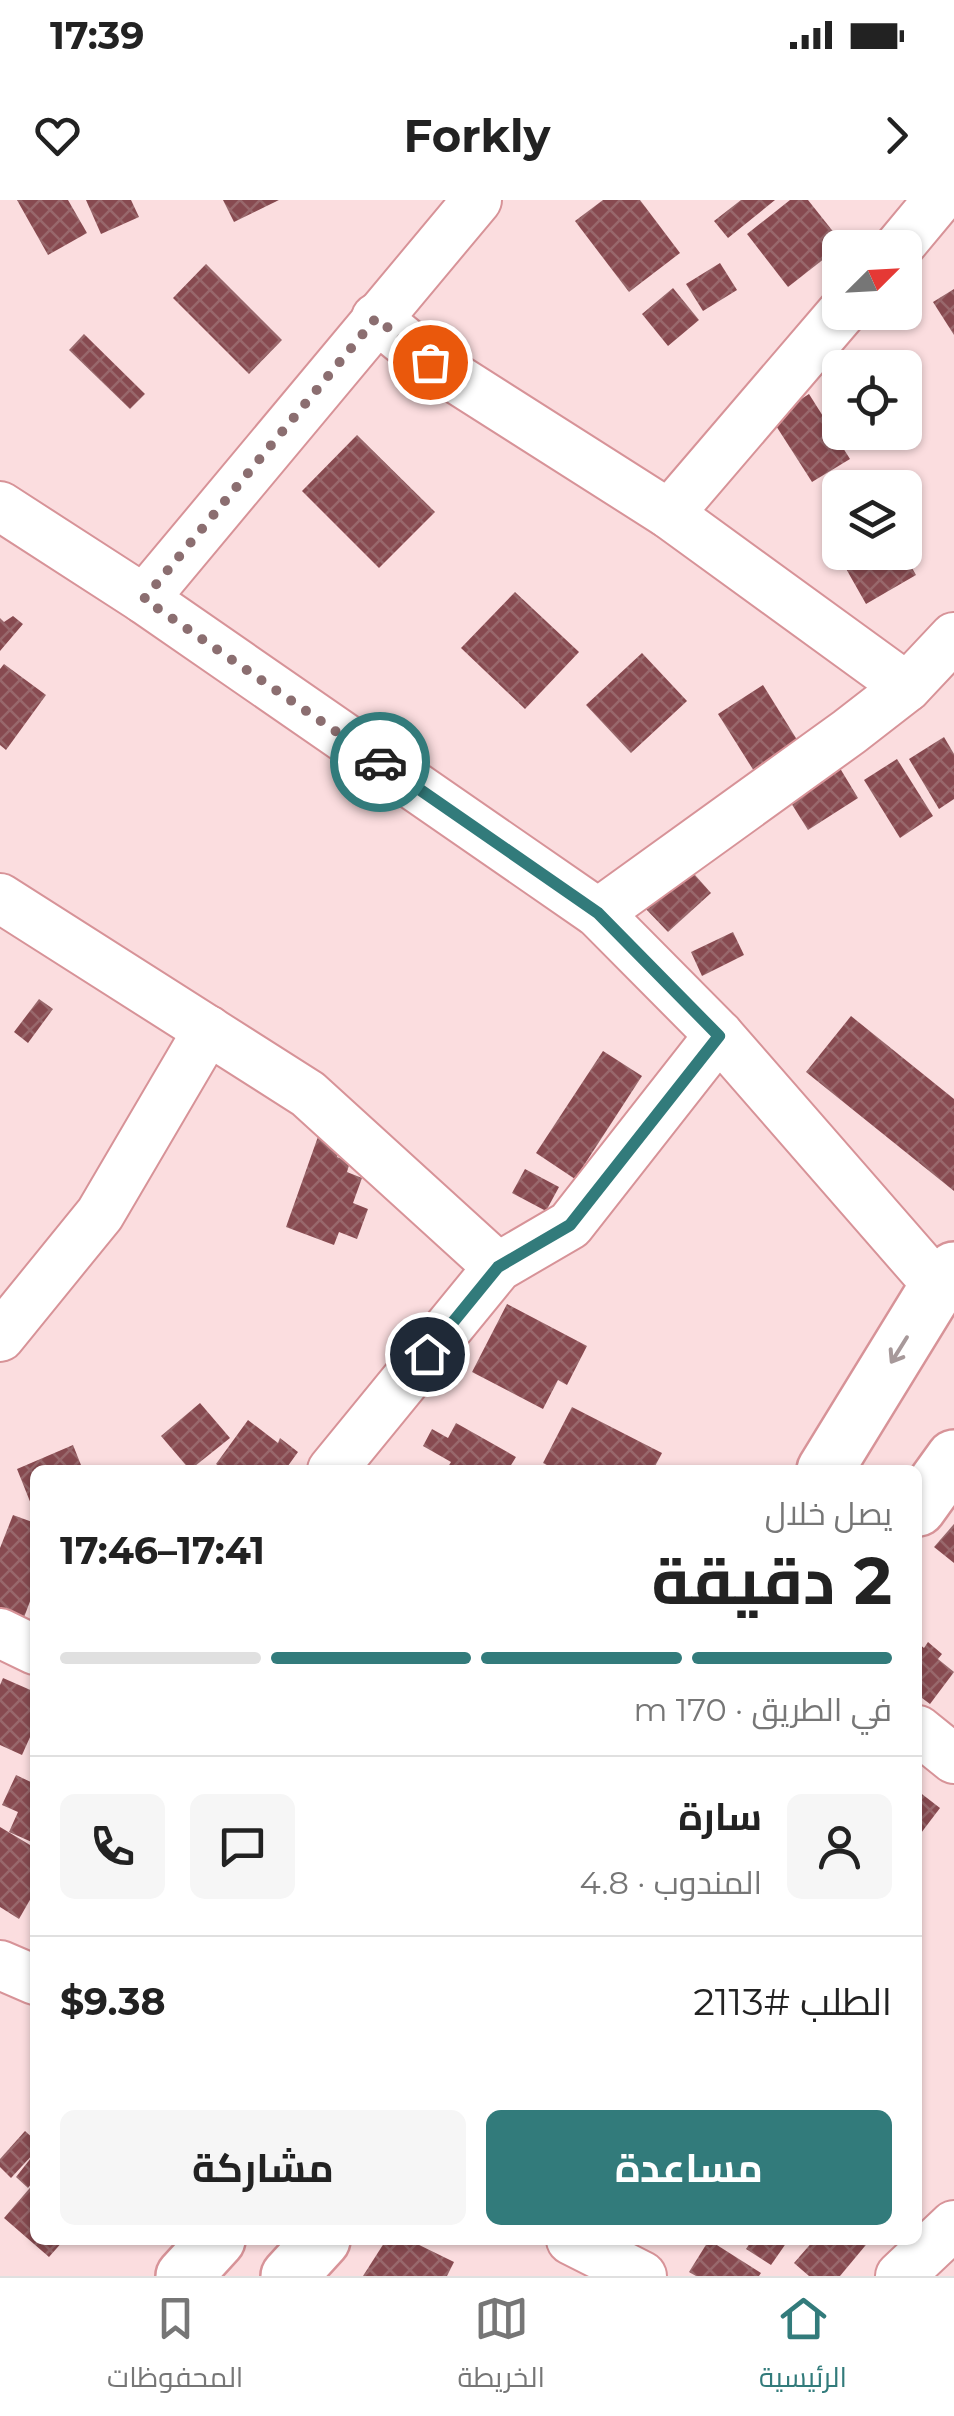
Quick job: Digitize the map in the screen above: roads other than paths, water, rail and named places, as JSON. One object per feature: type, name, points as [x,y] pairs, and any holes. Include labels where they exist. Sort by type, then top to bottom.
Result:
[{"type":"main road","points":[[828,1465],[946,1278]]},
{"type":"main road","points":[[922,1502],[954,1458]]},
{"type":"main road","points":[[184,2276],[213,2245]]},
{"type":"main road","points":[[288,2276],[317,2245]]},
{"type":"street","points":[[144,599],[477,200]]},
{"type":"street","points":[[913,230],[938,200]]},
{"type":"street","points":[[376,318],[430,362],[670,514],[907,686]]},
{"type":"street","points":[[670,514],[827,330]]},
{"type":"street","points":[[0,506],[144,599],[598,913],[946,1278]]},
{"type":"street","points":[[598,913],[849,732],[907,686],[954,638]]},
{"type":"street","points":[[0,898],[308,1094],[498,1267]]},
{"type":"street","points":[[0,1336],[100,1214],[208,1030]]},
{"type":"street","points":[[336,1465],[498,1267],[570,1225],[719,1036]]},
{"type":"street","points":[[0,1633],[30,1648]]},
{"type":"street","points":[[922,1733],[954,1759]]},
{"type":"street","points":[[0,1965],[30,1978]]},
{"type":"street","points":[[900,2276],[954,2226]]},
{"type":"street","points":[[582,2245],[642,2276]]}]
